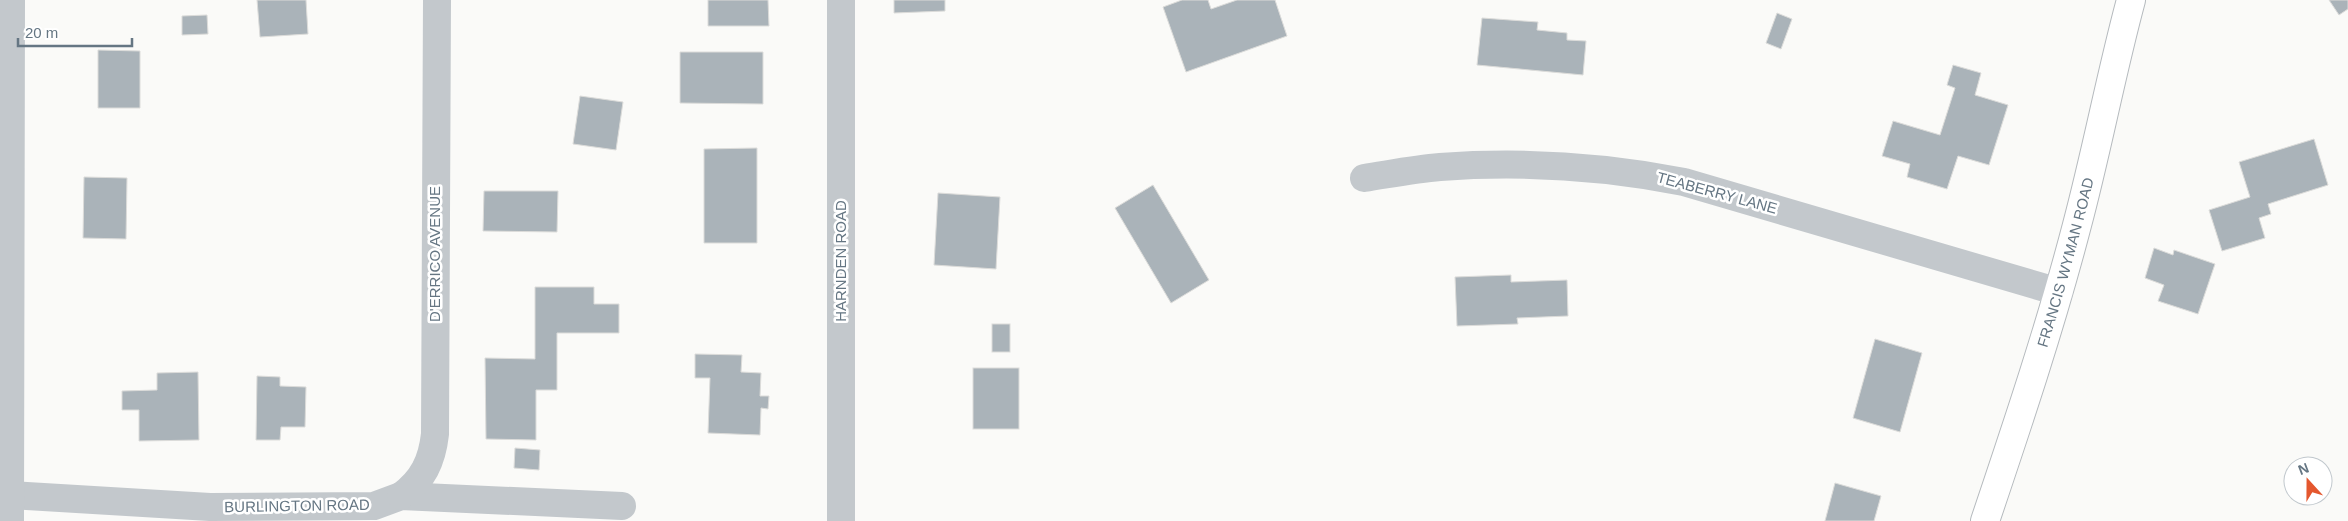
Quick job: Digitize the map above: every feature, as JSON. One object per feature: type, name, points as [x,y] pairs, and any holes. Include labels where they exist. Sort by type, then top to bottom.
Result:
[{"type":"main road","name":"FRANCIS WYMAN ROAD","points":[[1985,521],[2059,292],[2078,224],[2113,68],[2131,0]]},
{"type":"street","points":[[7,503],[11,0]]},
{"type":"street","name":"D'ERRICO AVENUE","points":[[401,496],[419,482],[427,469],[433,451],[435,434],[437,0]]},
{"type":"street","name":"HARNDEN ROAD","points":[[841,0],[841,521]]},
{"type":"street","name":"TEABERRY LANE","points":[[1364,178],[1438,167],[1498,164],[1556,164],[1633,172],[1684,182],[2059,292]]},
{"type":"street","name":"BURLINGTON ROAD","points":[[7,503],[210,507],[374,506],[401,496],[622,506]]},
{"type":"building","points":[[257,0],[306,0],[308,34],[260,37]]},
{"type":"building","points":[[708,0],[768,0],[769,26],[708,26]]},
{"type":"building","points":[[894,0],[945,0],[945,11],[894,13]]},
{"type":"building","points":[[1182,0],[1208,0],[1211,9],[1237,0],[1275,0],[1287,36],[1186,72],[1163,7]]},
{"type":"building","points":[[2329,0],[2348,0],[2348,9],[2339,15]]},
{"type":"building","points":[[1777,13],[1792,19],[1781,49],[1766,43]]},
{"type":"building","points":[[207,15],[208,34],[182,35],[182,16]]},
{"type":"building","points":[[1482,18],[1538,22],[1537,30],[1567,33],[1567,40],[1586,41],[1583,75],[1477,65]]},
{"type":"building","points":[[98,50],[140,51],[140,108],[98,108]]},
{"type":"building","points":[[680,52],[763,52],[763,104],[680,103]]},
{"type":"building","points":[[1953,65],[1981,73],[1975,95],[2008,105],[1989,165],[1958,156],[1947,189],[1907,177],[1910,164],[1882,156],[1893,121],[1940,135],[1955,88],[1947,85]]},
{"type":"building","points":[[580,96],[623,102],[616,150],[573,144]]},
{"type":"building","points":[[2314,139],[2328,185],[2268,204],[2271,214],[2259,218],[2265,238],[2222,251],[2209,210],[2250,197],[2239,162]]},
{"type":"building","points":[[757,148],[757,243],[704,243],[704,149]]},
{"type":"building","points":[[84,177],[127,178],[126,239],[83,238]]},
{"type":"building","points":[[1153,185],[1209,280],[1171,303],[1115,208]]},
{"type":"building","points":[[484,191],[558,191],[557,232],[483,231]]},
{"type":"building","points":[[938,193],[1000,197],[996,269],[934,265]]},
{"type":"building","points":[[2154,248],[2173,255],[2174,250],[2215,264],[2198,314],[2158,301],[2164,285],[2145,278]]},
{"type":"building","points":[[1511,275],[1511,282],[1567,280],[1568,316],[1517,318],[1518,324],[1457,326],[1455,277]]},
{"type":"building","points":[[535,287],[594,287],[594,304],[619,304],[619,333],[557,333],[557,390],[536,390],[536,440],[486,439],[485,358],[535,359]]},
{"type":"building","points":[[992,324],[1010,324],[1010,352],[992,352]]},
{"type":"building","points":[[1875,339],[1922,353],[1900,432],[1853,418]]},
{"type":"building","points":[[695,354],[742,355],[741,372],[761,373],[760,396],[769,396],[768,409],[761,408],[760,435],[708,433],[710,378],[695,378]]},
{"type":"building","points":[[973,368],[1019,368],[1019,429],[973,429]]},
{"type":"building","points":[[198,372],[199,440],[139,441],[139,410],[122,410],[122,391],[157,390],[157,373]]},
{"type":"building","points":[[257,376],[280,377],[280,386],[306,387],[305,427],[281,427],[280,440],[256,440]]},
{"type":"building","points":[[515,448],[540,450],[539,470],[514,468]]},
{"type":"building","points":[[1835,483],[1881,496],[1874,521],[1825,521]]}]
